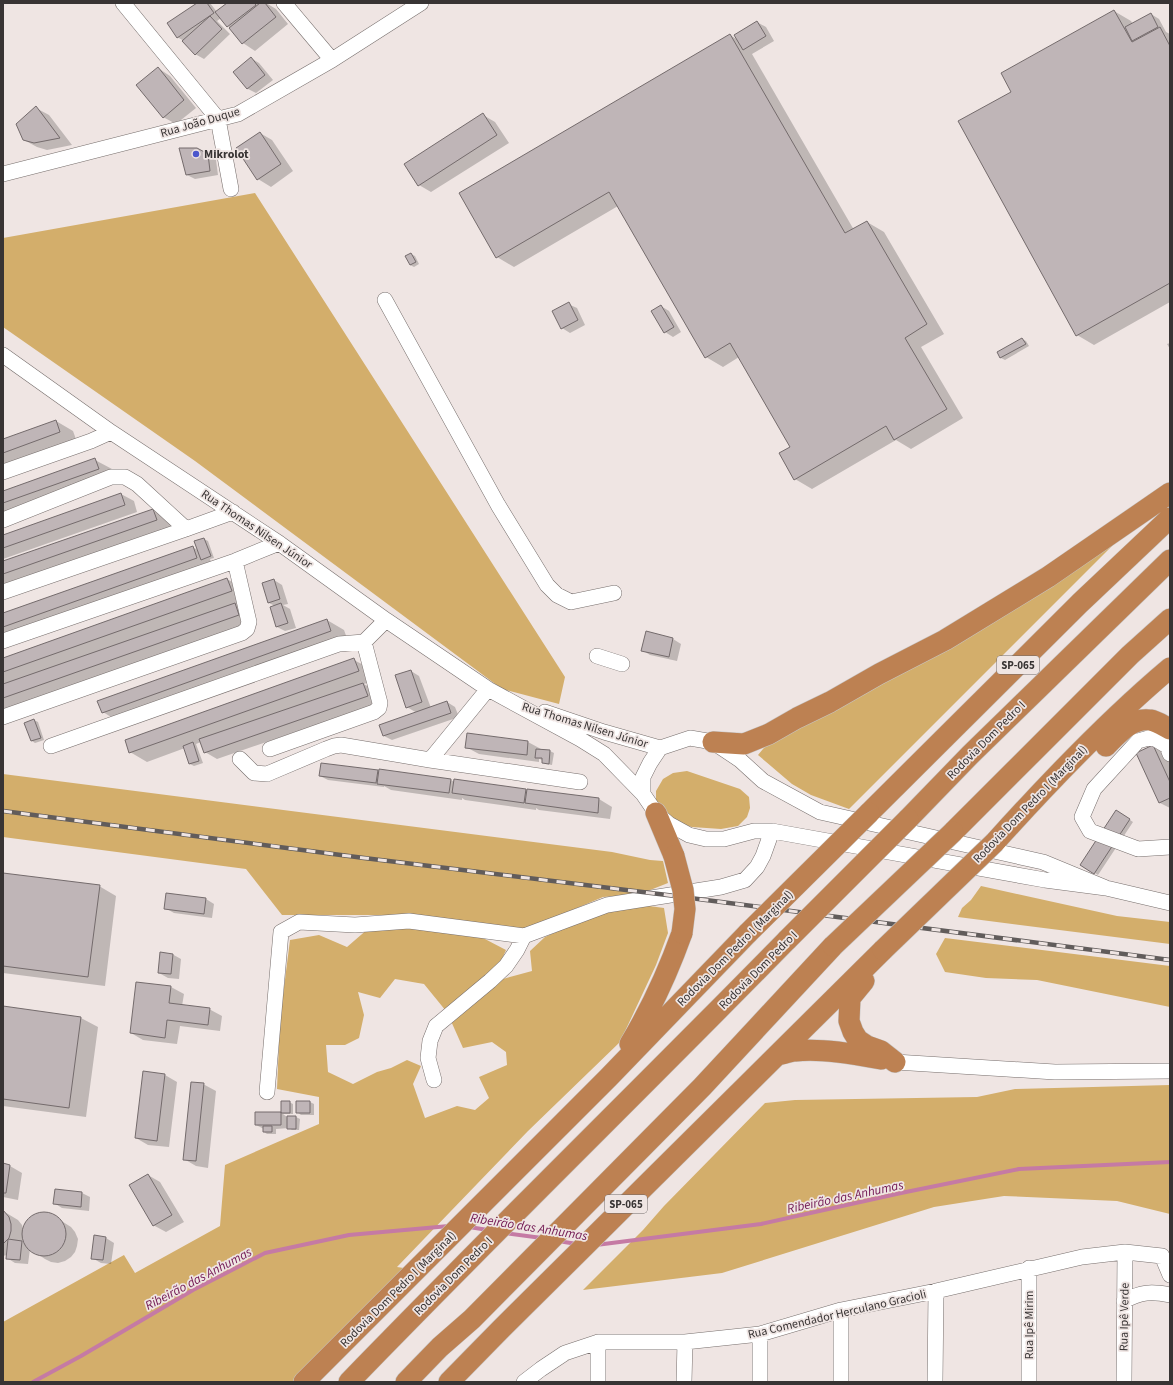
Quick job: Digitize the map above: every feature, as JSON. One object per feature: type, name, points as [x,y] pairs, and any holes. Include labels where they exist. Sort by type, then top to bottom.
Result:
[{"type":"highway","points":[[714,742],[744,744],[769,734],[945,640],[1048,577],[1170,493]]},
{"type":"highway","name":"Rodovia Dom Pedro I (Marginal)","points":[[304,1382],[608,1078],[748,934],[1080,603],[1170,518]]},
{"type":"highway","name":"Rodovia Dom Pedro I","points":[[348,1382],[970,755],[1170,560]]},
{"type":"highway","name":"SP-065","points":[[406,1382],[440,1347],[472,1319],[702,1087],[833,946],[952,832],[1130,655],[1170,619]]},
{"type":"highway","name":"Rodovia Dom Pedro I (Marginal)","points":[[449,1382],[776,1055],[994,842],[1085,746],[1170,668]]},
{"type":"highway","points":[[1024,809],[1042,805],[1068,783],[1125,728],[1137,721],[1150,720],[1170,729]]},
{"type":"highway","points":[[608,1078],[640,1028],[670,964],[682,933],[685,909],[684,897],[674,856],[656,814]]},
{"type":"highway","points":[[883,950],[871,974],[850,998],[849,1021],[858,1040],[867,1046],[881,1051],[895,1062]]},
{"type":"highway","points":[[776,1055],[794,1051],[848,1053],[895,1062]]},
{"type":"street","points":[[123,3],[218,119],[231,190]]},
{"type":"street","points":[[284,3],[332,60]]},
{"type":"street","name":"Rua João Duque","points":[[3,174],[238,114],[332,60],[420,3]]},
{"type":"street","points":[[385,300],[498,505],[547,585],[557,595],[571,602],[614,593]]},
{"type":"street","name":"Rua Thomas Nilsen Júnior","points":[[3,355],[111,432],[233,512],[386,620],[488,689],[580,739],[604,754],[643,794],[656,814],[669,824],[689,835],[706,839],[724,839],[754,831],[772,831],[1045,880],[1106,888]]},
{"type":"street","points":[[3,472],[91,441],[111,432]]},
{"type":"street","points":[[3,520],[111,477],[125,477],[136,484],[186,529]]},
{"type":"street","points":[[3,592],[233,512]]},
{"type":"street","points":[[3,640],[235,561],[279,544]]},
{"type":"street","points":[[3,717],[242,633],[247,629],[249,622],[235,561]]},
{"type":"street","points":[[52,746],[339,644],[364,642],[386,620]]},
{"type":"street","points":[[270,749],[374,712],[379,708],[380,703],[364,642]]},
{"type":"street","points":[[597,656],[622,664]]},
{"type":"street","points":[[430,760],[488,689]]},
{"type":"street","name":"Rua Thomas Nilsen Júnior","points":[[511,702],[660,748],[690,738],[714,742],[740,760],[763,781],[820,812],[1043,862],[1106,888]]},
{"type":"street","points":[[578,723],[580,739]]},
{"type":"street","points":[[1170,754],[1167,746],[1152,736],[1138,741],[1094,789],[1082,817],[1090,831],[1138,849],[1170,847]]},
{"type":"street","points":[[240,759],[254,773],[267,774],[334,746],[341,745],[430,760],[580,782]]},
{"type":"street","points":[[643,794],[644,776],[650,763],[660,748]]},
{"type":"street","points":[[267,1092],[281,932],[299,922],[355,925],[410,921],[524,936],[607,904],[721,887],[745,880],[757,867],[763,856],[772,831]]},
{"type":"street","points":[[1106,888],[1170,904]]},
{"type":"street","points":[[434,1080],[428,1058],[430,1041],[436,1026],[506,966],[517,950],[524,936]]},
{"type":"street","points":[[895,1062],[1055,1072],[1170,1070]]},
{"type":"street","name":"Rua Comendador Herculano Gracioli","points":[[524,1382],[565,1353],[598,1342],[685,1342],[760,1334],[841,1310],[1082,1257],[1125,1252],[1163,1256]]},
{"type":"street","name":"Rua Ipê Verde","points":[[1124,1382],[1125,1252]]},
{"type":"street","points":[[1163,1256],[1170,1274]]},
{"type":"street","name":"Rua Ipê Mirim","points":[[1029,1268],[1029,1382]]},
{"type":"street","points":[[935,1382],[936,1290]]},
{"type":"street","points":[[1124,1302],[1136,1295],[1148,1292],[1170,1296]]},
{"type":"street","points":[[841,1310],[841,1382]]},
{"type":"street","points":[[760,1334],[760,1382]]},
{"type":"street","points":[[598,1342],[598,1382]]},
{"type":"street","points":[[684,1382],[685,1342]]},
{"type":"shaded area","points":[[255,193],[565,677],[559,704],[502,689],[195,461],[3,327],[3,238]]},
{"type":"shaded area","points":[[1125,533],[849,809],[811,795],[792,784],[758,755],[768,743],[838,709],[918,664]]},
{"type":"shaded area","points":[[687,771],[740,789],[749,797],[750,808],[747,817],[738,826],[721,829],[692,827],[675,822],[656,804],[656,791],[663,779],[673,773]]},
{"type":"shaded area","points":[[3,774],[612,852],[650,860],[663,861],[668,883],[640,894],[603,897],[525,930],[413,915],[282,915],[246,869],[3,837]]},
{"type":"shaded area","points":[[981,886],[1117,916],[1170,922],[1170,944],[958,917],[962,908],[971,900]]},
{"type":"shaded area","points":[[634,904],[664,908],[668,933],[656,965],[620,1042],[528,1131],[397,1267],[417,1270],[306,1382],[3,1382],[3,1322],[124,1255],[135,1273],[220,1226],[225,1165],[319,1124],[319,1097],[277,1089],[280,1019],[290,940],[319,935],[347,947],[369,928],[415,921],[483,938],[506,950],[493,979],[446,1011],[424,984],[395,979],[380,998],[358,992],[364,1015],[359,1038],[345,1045],[326,1045],[328,1072],[353,1084],[377,1072],[391,1068],[407,1060],[421,1066],[413,1084],[425,1118],[457,1106],[475,1110],[489,1098],[479,1077],[507,1065],[506,1052],[492,1042],[463,1048],[451,1021],[503,979],[532,971],[530,951],[545,937],[589,917]]},
{"type":"shaded area","points":[[945,938],[1170,966],[1170,1007],[1037,980],[986,978],[945,972],[936,954]]},
{"type":"shaded area","points":[[1170,1085],[1170,1214],[1117,1201],[1004,1196],[934,1207],[722,1273],[583,1290],[765,1103],[795,1100],[977,1097],[1015,1089]]},
{"type":"building","points":[[197,3],[207,3],[214,13],[177,38],[167,23]]},
{"type":"building","points":[[227,3],[254,3],[256,5],[227,27],[215,12]]},
{"type":"building","points":[[260,3],[265,3],[276,17],[242,44],[229,28]]},
{"type":"building","points":[[1114,10],[1132,42],[1160,27],[1170,46],[1170,283],[1076,336],[958,121],[1011,92],[1001,73]]},
{"type":"building","points":[[1151,13],[1158,27],[1132,41],[1125,27]]},
{"type":"building","points":[[210,16],[222,29],[195,55],[182,41]]},
{"type":"building","points":[[757,21],[766,36],[743,50],[734,35]]},
{"type":"building","points":[[730,34],[845,233],[867,221],[927,324],[905,338],[947,409],[894,440],[886,426],[794,480],[779,453],[790,447],[730,343],[705,358],[609,192],[496,258],[459,193]]},
{"type":"building","points":[[251,57],[265,75],[247,89],[233,72]]},
{"type":"building","points":[[158,67],[184,100],[163,118],[136,85]]},
{"type":"building","points":[[36,106],[60,138],[34,143],[23,140],[16,124]]},
{"type":"building","points":[[483,113],[497,135],[418,186],[404,164]]},
{"type":"building","points":[[260,132],[281,164],[257,180],[236,148]]},
{"type":"building","points":[[179,148],[197,148],[208,154],[210,171],[186,175]]},
{"type":"building","points":[[411,253],[416,262],[410,265],[405,256]]},
{"type":"building","points":[[569,302],[578,320],[561,329],[552,311]]},
{"type":"building","points":[[661,305],[674,327],[664,333],[651,311]]},
{"type":"building","points":[[1022,338],[1026,344],[1000,358],[997,352]]},
{"type":"building","points":[[56,420],[60,432],[3,453],[3,439]]},
{"type":"building","points":[[95,458],[99,469],[3,503],[3,491]]},
{"type":"building","points":[[121,493],[125,505],[3,548],[3,535]]},
{"type":"building","points":[[153,509],[157,520],[3,574],[3,561]]},
{"type":"building","points":[[204,538],[211,556],[201,560],[194,541]]},
{"type":"building","points":[[193,546],[197,558],[3,627],[3,613]]},
{"type":"building","points":[[227,578],[232,591],[3,672],[3,658]]},
{"type":"building","points":[[274,579],[280,599],[268,603],[262,583]]},
{"type":"building","points":[[235,603],[239,615],[3,698],[3,684]]},
{"type":"building","points":[[281,603],[288,623],[276,627],[270,607]]},
{"type":"building","points":[[327,619],[331,631],[102,713],[97,701]]},
{"type":"building","points":[[646,631],[673,638],[669,657],[641,651]]},
{"type":"building","points":[[354,658],[359,671],[129,753],[125,740]]},
{"type":"building","points":[[411,670],[422,702],[406,708],[395,675]]},
{"type":"building","points":[[363,683],[368,696],[204,753],[199,739]]},
{"type":"building","points":[[447,701],[451,713],[383,736],[379,725]]},
{"type":"building","points":[[34,719],[41,738],[31,741],[24,723]]},
{"type":"building","points":[[467,733],[528,741],[527,755],[465,748]]},
{"type":"building","points":[[193,742],[199,761],[189,764],[183,746]]},
{"type":"building","points":[[1153,745],[1170,782],[1170,798],[1159,803],[1136,753]]},
{"type":"building","points":[[536,749],[550,750],[549,764],[542,763],[542,758],[535,758]]},
{"type":"building","points":[[321,763],[378,770],[376,783],[319,776]]},
{"type":"building","points":[[379,769],[451,779],[449,793],[377,784]]},
{"type":"building","points":[[454,779],[526,789],[524,803],[452,793]]},
{"type":"building","points":[[527,789],[599,798],[598,813],[525,803]]},
{"type":"building","points":[[1116,810],[1130,819],[1094,874],[1080,865]]},
{"type":"building","points":[[3,873],[100,885],[88,977],[3,966]]},
{"type":"building","points":[[166,893],[206,898],[204,914],[164,909]]},
{"type":"building","points":[[160,952],[173,954],[171,974],[158,973]]},
{"type":"building","points":[[136,982],[171,986],[169,1003],[210,1008],[208,1025],[167,1020],[165,1038],[130,1033]]},
{"type":"building","points":[[3,1006],[81,1017],[69,1108],[3,1099]]},
{"type":"building","points":[[143,1071],[165,1074],[157,1141],[135,1138]]},
{"type":"building","points":[[191,1082],[204,1083],[196,1161],[183,1160]]},
{"type":"building","points":[[281,1101],[290,1101],[290,1113],[281,1113]]},
{"type":"building","points":[[296,1101],[310,1101],[310,1113],[296,1113]]},
{"type":"building","points":[[255,1112],[281,1112],[281,1125],[255,1125]]},
{"type":"building","points":[[287,1116],[296,1116],[296,1129],[287,1129]]},
{"type":"building","points":[[263,1126],[272,1126],[272,1132],[263,1132]]},
{"type":"building","points":[[3,1163],[10,1165],[6,1193],[3,1193]]},
{"type":"building","points":[[148,1174],[172,1215],[153,1226],[129,1185]]},
{"type":"building","points":[[55,1189],[82,1192],[81,1207],[53,1204]]},
{"type":"building","points":[[3,1210],[9,1217],[11,1231],[9,1238],[3,1244]]},
{"type":"building","points":[[44,1212],[56,1216],[62,1222],[66,1234],[62,1246],[56,1252],[44,1256],[32,1252],[26,1246],[22,1234],[26,1222],[32,1216]]},
{"type":"building","points":[[94,1235],[106,1237],[103,1260],[91,1259]]},
{"type":"building","points":[[8,1239],[22,1241],[20,1260],[6,1259]]},
{"type":"waterway","name":"Ribeirão das Anhumas","points":[[596,1245],[761,1224],[1019,1169],[1170,1162]]},
{"type":"waterway","name":"Ribeirão das Anhumas","points":[[33,1382],[81,1356],[193,1290],[265,1253],[349,1235],[449,1226]]},
{"type":"waterway","name":"Ribeirão das Anhumas","points":[[469,1227],[488,1230]]},
{"type":"waterway","name":"Ribeirão das Anhumas","points":[[505,1233],[542,1238]]},
{"type":"waterway","name":"Ribeirão das Anhumas","points":[[558,1241],[577,1244]]},
{"type":"railway","points":[[3,811],[1170,960]]},
{"type":"place","name":"Mikrolot","points":[[196,154]]}]
